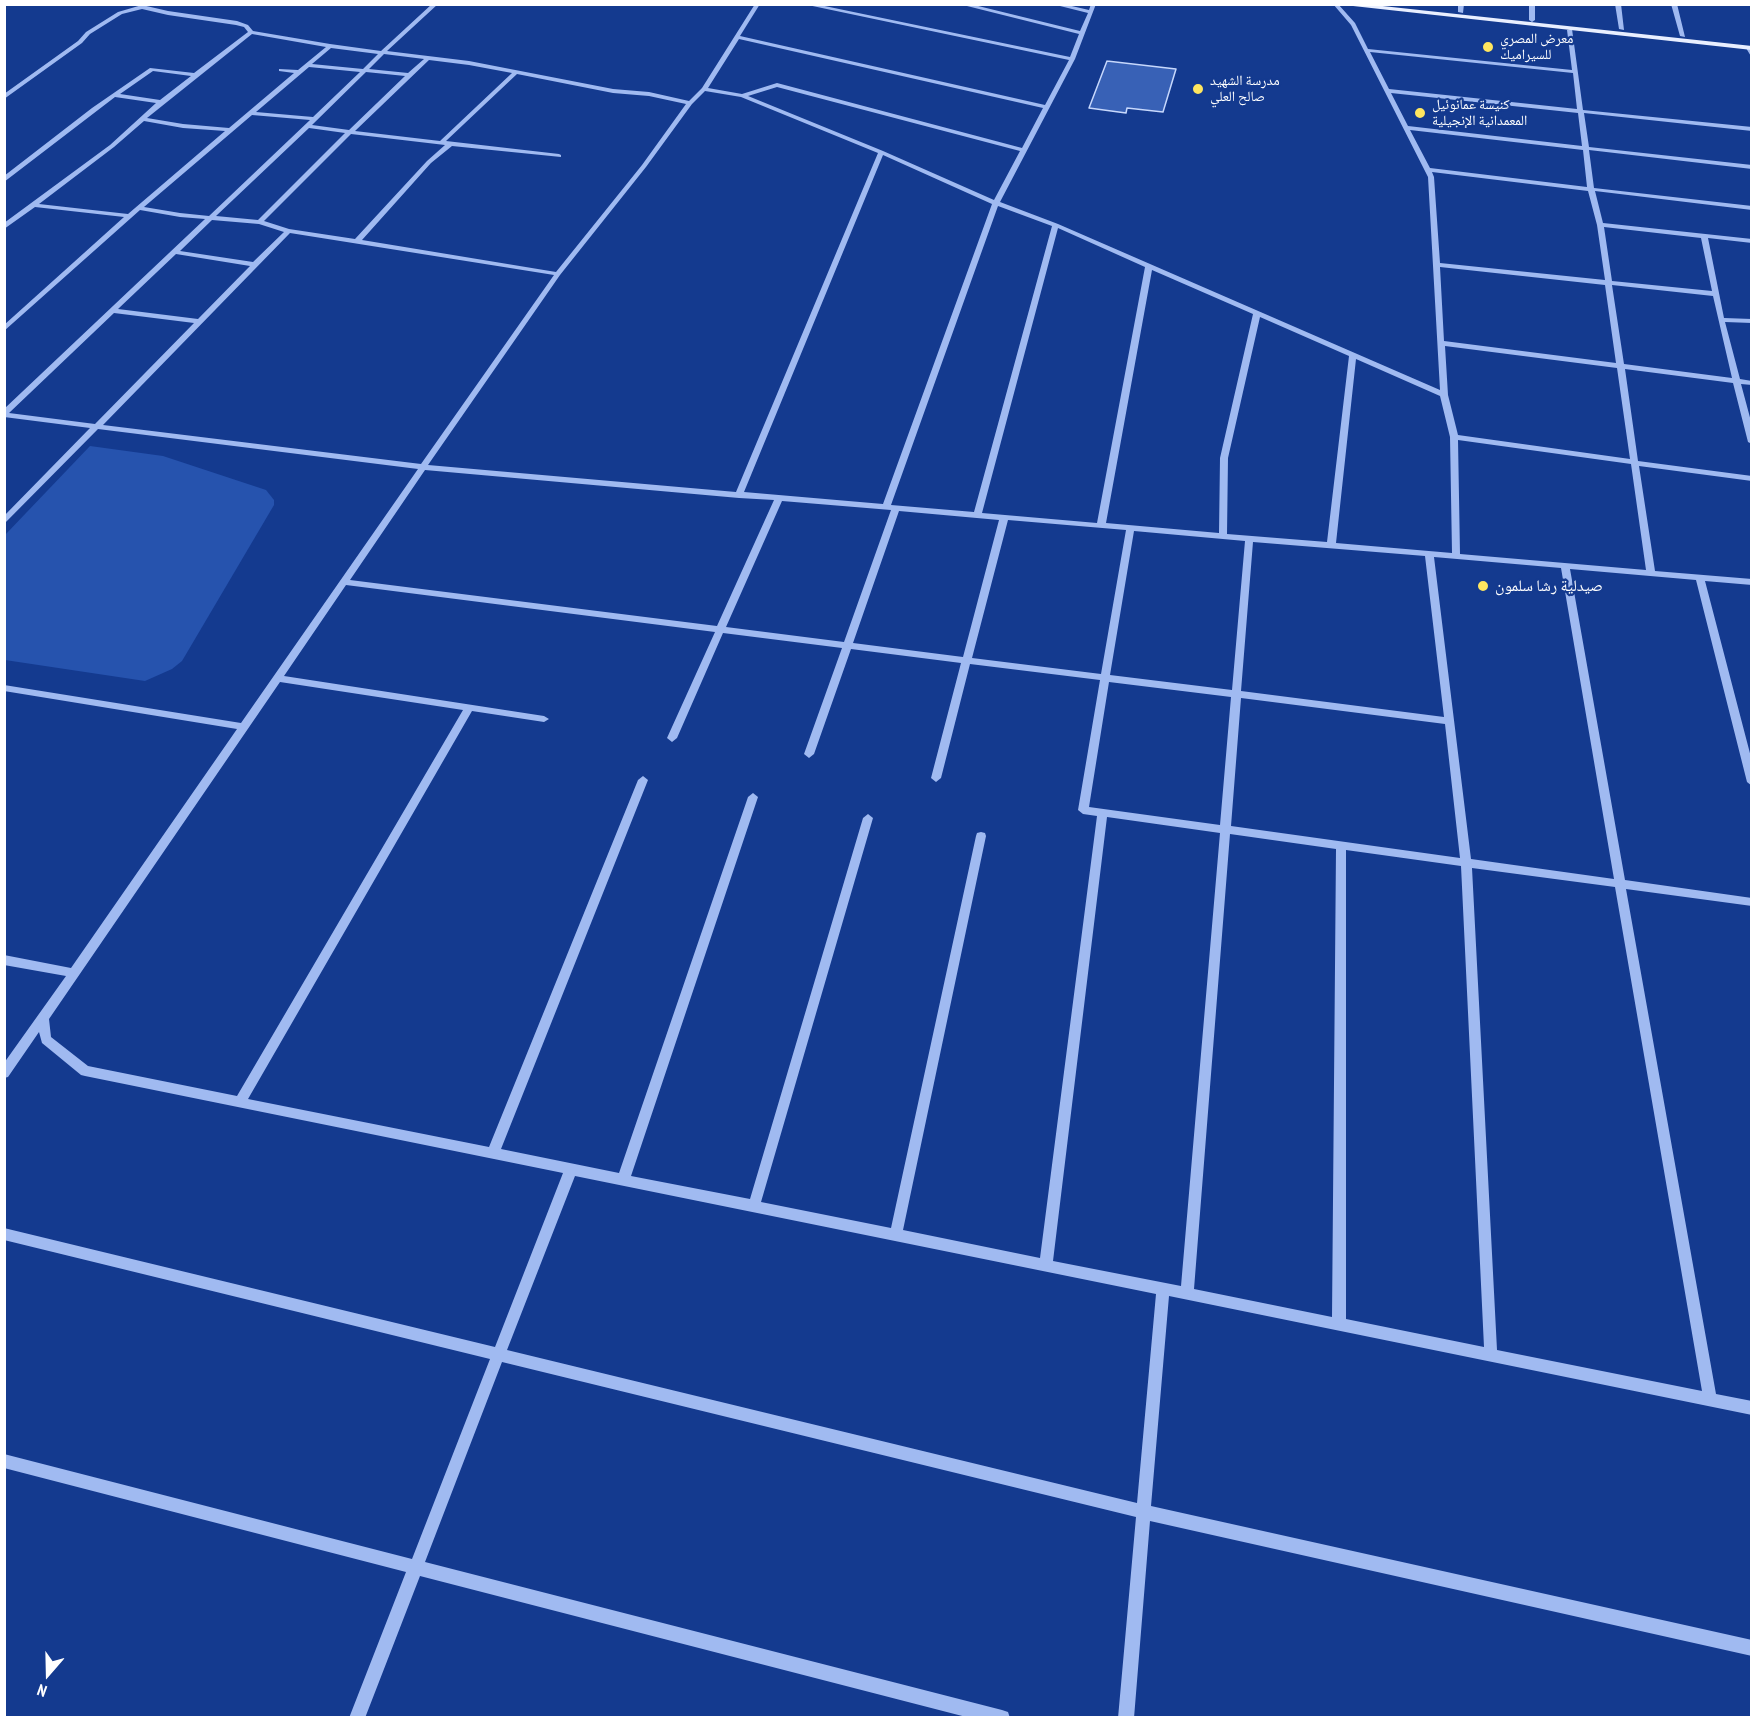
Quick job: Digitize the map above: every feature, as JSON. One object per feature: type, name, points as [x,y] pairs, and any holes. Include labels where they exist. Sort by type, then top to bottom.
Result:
[{"type":"main road","points":[[1337,4],[1751,49]]},
{"type":"main road","points":[[1392,4],[1461,8],[1532,20],[1683,36],[1751,49]]},
{"type":"street","points":[[4,415],[365,69],[436,4]]},
{"type":"street","points":[[4,1073],[558,274],[644,166],[690,103],[704,89],[758,4]]},
{"type":"street","points":[[805,4],[1072,59]]},
{"type":"street","points":[[961,4],[1082,33]]},
{"type":"street","points":[[1054,4],[1090,12]]},
{"type":"street","points":[[809,754],[848,645],[891,508],[996,203],[1072,59],[1094,4]]},
{"type":"street","points":[[1337,4],[1353,24],[1431,177],[1444,394],[1454,437],[1456,557]]},
{"type":"street","points":[[1532,4],[1532,20]]},
{"type":"street","points":[[1618,4],[1622,29]]},
{"type":"street","points":[[1674,4],[1683,36]]},
{"type":"street","points":[[4,97],[80,42],[88,33],[120,13],[139,6],[168,13],[237,22],[246,26],[251,32],[330,46],[517,71],[613,91],[649,94],[690,103]]},
{"type":"street","points":[[1570,30],[1579,109],[1591,189],[1600,225],[1651,574]]},
{"type":"street","points":[[4,228],[112,146],[161,102],[251,32]]},
{"type":"street","points":[[737,37],[1045,107]]},
{"type":"street","points":[[4,328],[129,216],[330,46]]},
{"type":"street","points":[[1366,50],[1575,72]]},
{"type":"street","points":[[260,222],[408,75],[428,58]]},
{"type":"street","points":[[308,65],[408,75]]},
{"type":"street","points":[[4,180],[114,95],[152,69],[195,75]]},
{"type":"street","points":[[281,70],[300,72]]},
{"type":"street","points":[[441,143],[517,71]]},
{"type":"street","points":[[742,96],[777,85],[1023,150]]},
{"type":"street","points":[[704,89],[742,96],[881,152],[996,203],[1056,225],[1444,394]]},
{"type":"street","points":[[1387,91],[1579,109],[1752,129]]},
{"type":"street","points":[[114,95],[161,102]]},
{"type":"street","points":[[252,113],[314,119]]},
{"type":"street","points":[[144,119],[183,126],[231,130]]},
{"type":"street","points":[[306,126],[559,156]]},
{"type":"street","points":[[1406,128],[1752,167]]},
{"type":"street","points":[[357,241],[429,162],[450,144]]},
{"type":"street","points":[[739,495],[881,152]]},
{"type":"street","points":[[1428,170],[1752,208]]},
{"type":"street","points":[[33,205],[129,216]]},
{"type":"street","points":[[140,208],[260,222],[288,231],[558,274]]},
{"type":"street","points":[[977,516],[1056,225]]},
{"type":"street","points":[[1600,225],[1752,241]]},
{"type":"street","points":[[4,520],[288,231]]},
{"type":"street","points":[[1704,236],[1735,381],[1752,442]]},
{"type":"street","points":[[176,252],[256,265]]},
{"type":"street","points":[[1436,265],[1609,285],[1716,294]]},
{"type":"street","points":[[1101,526],[1149,266]]},
{"type":"street","points":[[114,311],[198,321]]},
{"type":"street","points":[[1223,537],[1224,458],[1257,313]]},
{"type":"street","points":[[1721,320],[1752,321]]},
{"type":"street","points":[[1441,343],[1752,383]]},
{"type":"street","points":[[1332,546],[1353,354]]},
{"type":"street","points":[[4,415],[423,467],[1752,582]]},
{"type":"street","points":[[1454,437],[1752,479]]},
{"type":"street","points":[[672,738],[779,498]]},
{"type":"street","points":[[936,778],[1004,518]]},
{"type":"street","points":[[1130,529],[1083,810],[1752,902]]},
{"type":"street","points":[[1187,1294],[1249,539]]},
{"type":"street","points":[[1429,555],[1466,862],[1491,1355]]},
{"type":"street","points":[[1565,567],[1710,1400]]},
{"type":"street","points":[[1700,578],[1752,782]]},
{"type":"street","points":[[344,582],[1449,721]]},
{"type":"street","points":[[278,678],[544,719]]},
{"type":"street","points":[[4,688],[244,727]]},
{"type":"street","points":[[240,1102],[470,707]]},
{"type":"street","points":[[493,1153],[643,780]]},
{"type":"street","points":[[622,1180],[753,797]]},
{"type":"street","points":[[1046,1265],[1103,813]]},
{"type":"street","points":[[754,1206],[868,818]]},
{"type":"street","points":[[896,1235],[981,836]]},
{"type":"street","points":[[1339,1324],[1341,845]]},
{"type":"street","points":[[4,960],[74,973]]},
{"type":"street","points":[[43,1018],[46,1039],[85,1071],[1752,1408]]},
{"type":"street","points":[[357,1718],[571,1169]]},
{"type":"street","points":[[4,1234],[1144,1512],[1752,1648]]},
{"type":"street","points":[[1126,1718],[1163,1289]]},
{"type":"street","points":[[4,1461],[1002,1718]]},
{"type":"shaded area","points":[[90,446],[163,456],[266,490],[274,500],[274,505],[182,661],[172,669],[145,681],[5,660],[5,535]]},
{"type":"building","points":[[1107,61],[1176,69],[1163,112],[1127,108],[1126,113],[1089,108]]},
{"type":"place","name":"معرض المصري للسيراميك","points":[[1488,47]]},
{"type":"place","name":"مدرسة الشهيد صالح العلي","points":[[1198,89]]},
{"type":"place","name":"كنيسة عمانوئيل المعمدانية الإنجيلية","points":[[1420,113]]},
{"type":"place","name":"صيدلية رشا سلمون","points":[[1483,586]]}]
